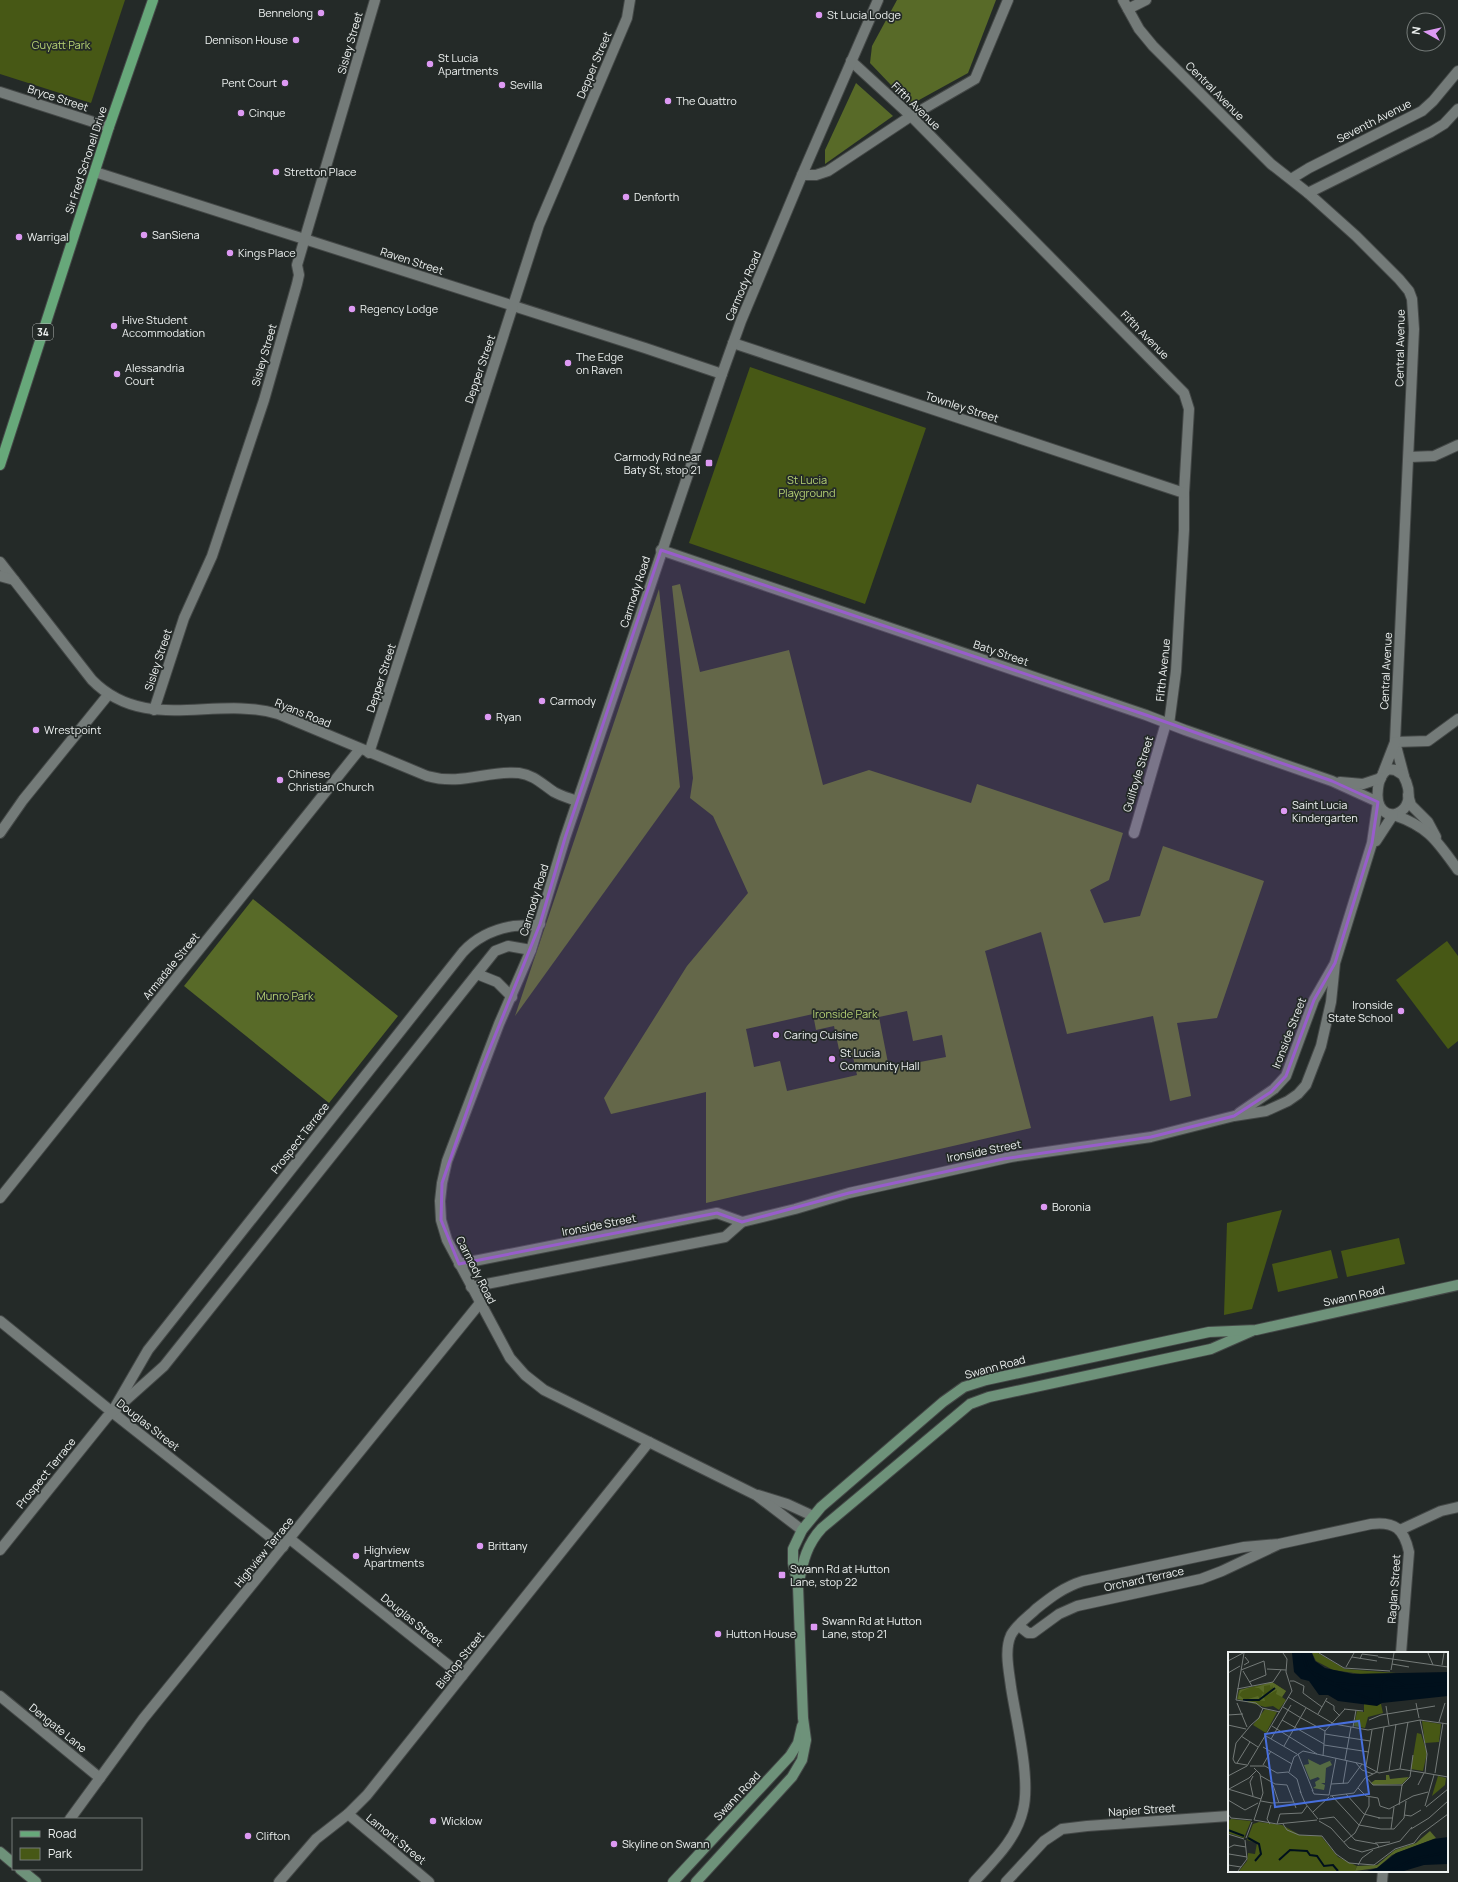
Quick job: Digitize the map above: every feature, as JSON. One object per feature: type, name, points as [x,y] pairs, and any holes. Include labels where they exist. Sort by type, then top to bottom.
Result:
[{"type":"main road","name":"Sir Fred Schonell Drive","points":[[0,465],[109,127],[153,0]]},
{"type":"main road","name":"Swann Road","points":[[696,1882],[797,1771],[802,1760],[806,1744],[803,1718],[798,1586],[793,1550],[802,1530],[833,1495],[943,1402],[956,1392],[976,1382],[1209,1332],[1256,1330],[1458,1285]]},
{"type":"main road","name":"Swann Road","points":[[798,1586],[805,1554],[816,1534],[962,1409],[977,1401],[989,1397],[1211,1349],[1256,1330]]},
{"type":"main road","points":[[802,1530],[816,1534],[813,1516]]},
{"type":"main road","name":"Swann Road","points":[[673,1882],[793,1753],[799,1738],[803,1718]]},
{"type":"main road","points":[[0,1852],[12,1862]]},
{"type":"street","name":"Sisley Street","points":[[154,710],[184,618],[212,556],[264,400],[298,284],[299,275],[297,265],[375,0]]},
{"type":"street","name":"Depper Street","points":[[364,751],[539,225],[627,18],[630,0]]},
{"type":"street","name":"Carmody Road","points":[[802,1530],[756,1495],[548,1392],[530,1380],[510,1358],[447,1240],[441,1220],[442,1182],[448,1161],[482,1068],[531,950],[577,801],[661,550],[733,342],[802,175],[878,0]]},
{"type":"street","points":[[802,175],[816,175],[828,171],[911,116],[975,79],[1008,0]]},
{"type":"street","name":"Central Avenue","points":[[1123,0],[1139,30],[1153,46],[1271,164],[1308,193],[1365,244],[1399,278],[1410,295],[1414,309],[1414,329],[1395,742],[1411,805],[1429,824],[1438,842],[1458,870]]},
{"type":"street","points":[[1128,9],[1146,0]]},
{"type":"street","name":"Fifth Avenue","points":[[851,61],[911,116],[1184,393],[1188,409],[1184,493],[1184,530],[1177,665],[1168,724]]},
{"type":"street","name":"Seventh Avenue","points":[[1291,179],[1314,165],[1422,110],[1433,101],[1458,71]]},
{"type":"street","name":"Bryce Street","points":[[0,92],[109,127]]},
{"type":"street","points":[[1308,193],[1431,132],[1444,124],[1458,109]]},
{"type":"street","name":"Raven Street","points":[[95,172],[722,374]]},
{"type":"street","name":"Townley Street","points":[[733,342],[1184,493]]},
{"type":"street","points":[[1409,457],[1434,456],[1458,445]]},
{"type":"street","name":"Baty Street","points":[[661,550],[1146,715],[1332,781],[1378,802]]},
{"type":"street","name":"Ryans Road","points":[[0,562],[92,680],[108,695],[133,706],[154,710],[258,709],[278,714],[427,776],[447,780],[507,774],[524,774],[537,779],[559,794],[577,801]]},
{"type":"street","points":[[0,576],[14,580]]},
{"type":"street","points":[[0,833],[23,800],[108,695]]},
{"type":"street","points":[[1395,742],[1428,741],[1458,719]]},
{"type":"street","name":"Guilfoyle Street","points":[[1134,833],[1168,724]]},
{"type":"street","name":"Central Avenue","points":[[1395,742],[1382,775],[1377,793],[1378,802],[1384,811],[1418,824],[1438,842]]},
{"type":"street","name":"Armadale Street","points":[[0,1198],[364,751]]},
{"type":"street","points":[[1382,775],[1391,769],[1404,776]]},
{"type":"street","name":"Baty Street","points":[[1332,781],[1363,784],[1382,775]]},
{"type":"street","points":[[1393,815],[1399,814],[1405,808],[1408,795]]},
{"type":"street","name":"Ironside Street","points":[[471,1287],[725,1237],[742,1222],[796,1209],[849,1193],[955,1169],[1016,1156],[1151,1137],[1279,1106],[1295,1096],[1304,1088],[1311,1074],[1325,1032],[1332,994],[1335,963],[1376,828],[1378,802]]},
{"type":"street","name":"Ironside Street","points":[[1369,854],[1393,815]]},
{"type":"street","name":"Prospect Terrace","points":[[0,1550],[112,1412],[148,1350],[463,952],[474,942],[489,933],[510,927],[540,924]]},
{"type":"street","name":"Prospect Terrace","points":[[112,1412],[164,1366],[495,951],[511,946],[531,950]]},
{"type":"street","name":"Ironside Street","points":[[1234,1116],[1271,1092],[1286,1076],[1314,1000],[1335,963]]},
{"type":"street","points":[[478,974],[497,982],[512,997]]},
{"type":"street","name":"Ironside Street","points":[[459,1264],[717,1213],[742,1222]]},
{"type":"street","name":"Highview Terrace","points":[[71,1818],[143,1719],[480,1303]]},
{"type":"street","name":"Douglas Street","points":[[0,1321],[112,1412],[283,1547]]},
{"type":"street","name":"Bishop Street","points":[[279,1882],[316,1839],[348,1814],[367,1795],[649,1442]]},
{"type":"street","name":"Carmody Road","points":[[756,1495],[772,1498],[813,1516]]},
{"type":"street","points":[[1400,1530],[1441,1511],[1458,1507]]},
{"type":"street","name":"Orchard Terrace","points":[[974,1882],[1011,1840],[1019,1824],[1024,1806],[1024,1771],[1008,1659],[1010,1638],[1019,1626],[1060,1590],[1083,1581],[1244,1547],[1279,1544],[1371,1524],[1381,1523],[1390,1525],[1400,1530]]},
{"type":"street","name":"Raglan Street","points":[[1400,1530],[1406,1540],[1409,1552],[1401,1652]]},
{"type":"street","name":"Douglas Street","points":[[290,1539],[462,1676]]},
{"type":"street","name":"Orchard Terrace","points":[[1019,1626],[1028,1633],[1032,1633],[1065,1611],[1077,1606],[1201,1579],[1279,1544]]},
{"type":"street","name":"Dengate Lane","points":[[0,1696],[100,1778]]},
{"type":"street","name":"Lamont Street","points":[[348,1814],[429,1882]]},
{"type":"street","name":"Napier Street","points":[[1006,1882],[1044,1841],[1058,1831],[1072,1827],[1228,1816]]},
{"type":"street","points":[[1382,1882],[1383,1872]]},
{"type":"highlighted area","points":[[661,550],[1146,715],[1332,781],[1378,802],[1372,843],[1335,963],[1314,1000],[1286,1076],[1271,1092],[1234,1116],[1151,1137],[1003,1159],[849,1193],[742,1222],[717,1213],[459,1264],[441,1220],[442,1183],[482,1068],[540,924],[565,838]]},
{"type":"green space","name":"Guyatt Park","points":[[0,0],[125,0],[91,103],[0,74]]},
{"type":"green space","points":[[897,0],[996,0],[968,73],[910,105],[870,63],[872,46]]},
{"type":"green space","points":[[856,83],[893,116],[825,164],[825,150]]},
{"type":"green space","name":"St Lucia Playground","points":[[750,367],[926,428],[865,604],[689,543]]},
{"type":"green space","name":"Ironside Park","points":[[680,584],[700,672],[789,650],[823,785],[869,770],[971,803],[977,784],[1123,833],[1109,880],[1090,890],[1104,923],[1140,916],[1163,846],[1264,881],[1217,1018],[1177,1023],[1191,1096],[1170,1101],[1153,1016],[1067,1034],[1041,932],[985,951],[1031,1128],[706,1203],[706,1092],[611,1114],[604,1098],[687,966],[748,893],[713,816],[690,798],[693,778],[672,586]],"holes":[[[907,1011],[913,1041],[942,1035],[946,1057],[889,1068],[879,1017]],[[813,1014],[816,1030],[834,1026],[841,1059],[853,1057],[857,1075],[787,1091],[780,1061],[754,1067],[746,1029]]]},
{"type":"green space","points":[[659,589],[680,787],[515,1016]]},
{"type":"green space","name":"Munro Park","points":[[253,899],[398,1016],[329,1103],[184,986]]},
{"type":"green space","points":[[1447,941],[1458,956],[1458,1041],[1448,1049],[1396,980]]},
{"type":"green space","points":[[1282,1210],[1252,1309],[1224,1315],[1227,1223]]},
{"type":"green space","points":[[1399,1238],[1405,1264],[1347,1277],[1341,1251]]},
{"type":"green space","points":[[1331,1250],[1338,1278],[1278,1292],[1272,1264]]},
{"type":"place","name":"Bennelong","points":[[321,13]]},
{"type":"place","name":"St Lucia Lodge","points":[[819,15]]},
{"type":"place","name":"Dennison House","points":[[296,40]]},
{"type":"place","name":"St Lucia Apartments","points":[[430,64]]},
{"type":"place","name":"Pent Court","points":[[285,83]]},
{"type":"place","name":"Sevilla","points":[[502,85]]},
{"type":"place","name":"The Quattro","points":[[668,101]]},
{"type":"place","name":"Cinque","points":[[241,113]]},
{"type":"place","name":"Stretton Place","points":[[276,172]]},
{"type":"place","name":"Denforth","points":[[626,197]]},
{"type":"place","name":"SanSiena","points":[[144,235]]},
{"type":"place","name":"Warrigal","points":[[19,237]]},
{"type":"place","name":"Kings Place","points":[[230,253]]},
{"type":"place","name":"Regency Lodge","points":[[352,309]]},
{"type":"place","name":"Hive Student Accommodation","points":[[114,326]]},
{"type":"place","name":"The Edge on Raven","points":[[568,363]]},
{"type":"place","name":"Alessandria Court","points":[[117,374]]},
{"type":"place","name":"Carmody Rd near Baty St, stop 21","points":[[709,463]]},
{"type":"place","name":"Carmody","points":[[542,701]]},
{"type":"place","name":"Ryan","points":[[488,717]]},
{"type":"place","name":"Wrestpoint","points":[[36,730]]},
{"type":"place","name":"Chinese Christian Church","points":[[280,780]]},
{"type":"place","name":"Saint Lucia Kindergarten","points":[[1284,811]]},
{"type":"place","name":"Ironside State School","points":[[1401,1011]]},
{"type":"place","name":"Caring Cuisine","points":[[776,1035]]},
{"type":"place","name":"St Lucia Community Hall","points":[[832,1059]]},
{"type":"place","name":"Boronia","points":[[1044,1207]]},
{"type":"place","name":"Brittany","points":[[480,1546]]},
{"type":"place","name":"Highview Apartments","points":[[356,1556]]},
{"type":"place","name":"Swann Rd at Hutton Lane, stop 22","points":[[782,1575]]},
{"type":"place","name":"Swann Rd at Hutton Lane, stop 21","points":[[814,1627]]},
{"type":"place","name":"Hutton House","points":[[718,1634]]},
{"type":"place","name":"Wicklow","points":[[433,1821]]},
{"type":"place","name":"Clifton","points":[[248,1836]]},
{"type":"place","name":"Skyline on Swann","points":[[614,1844]]}]
